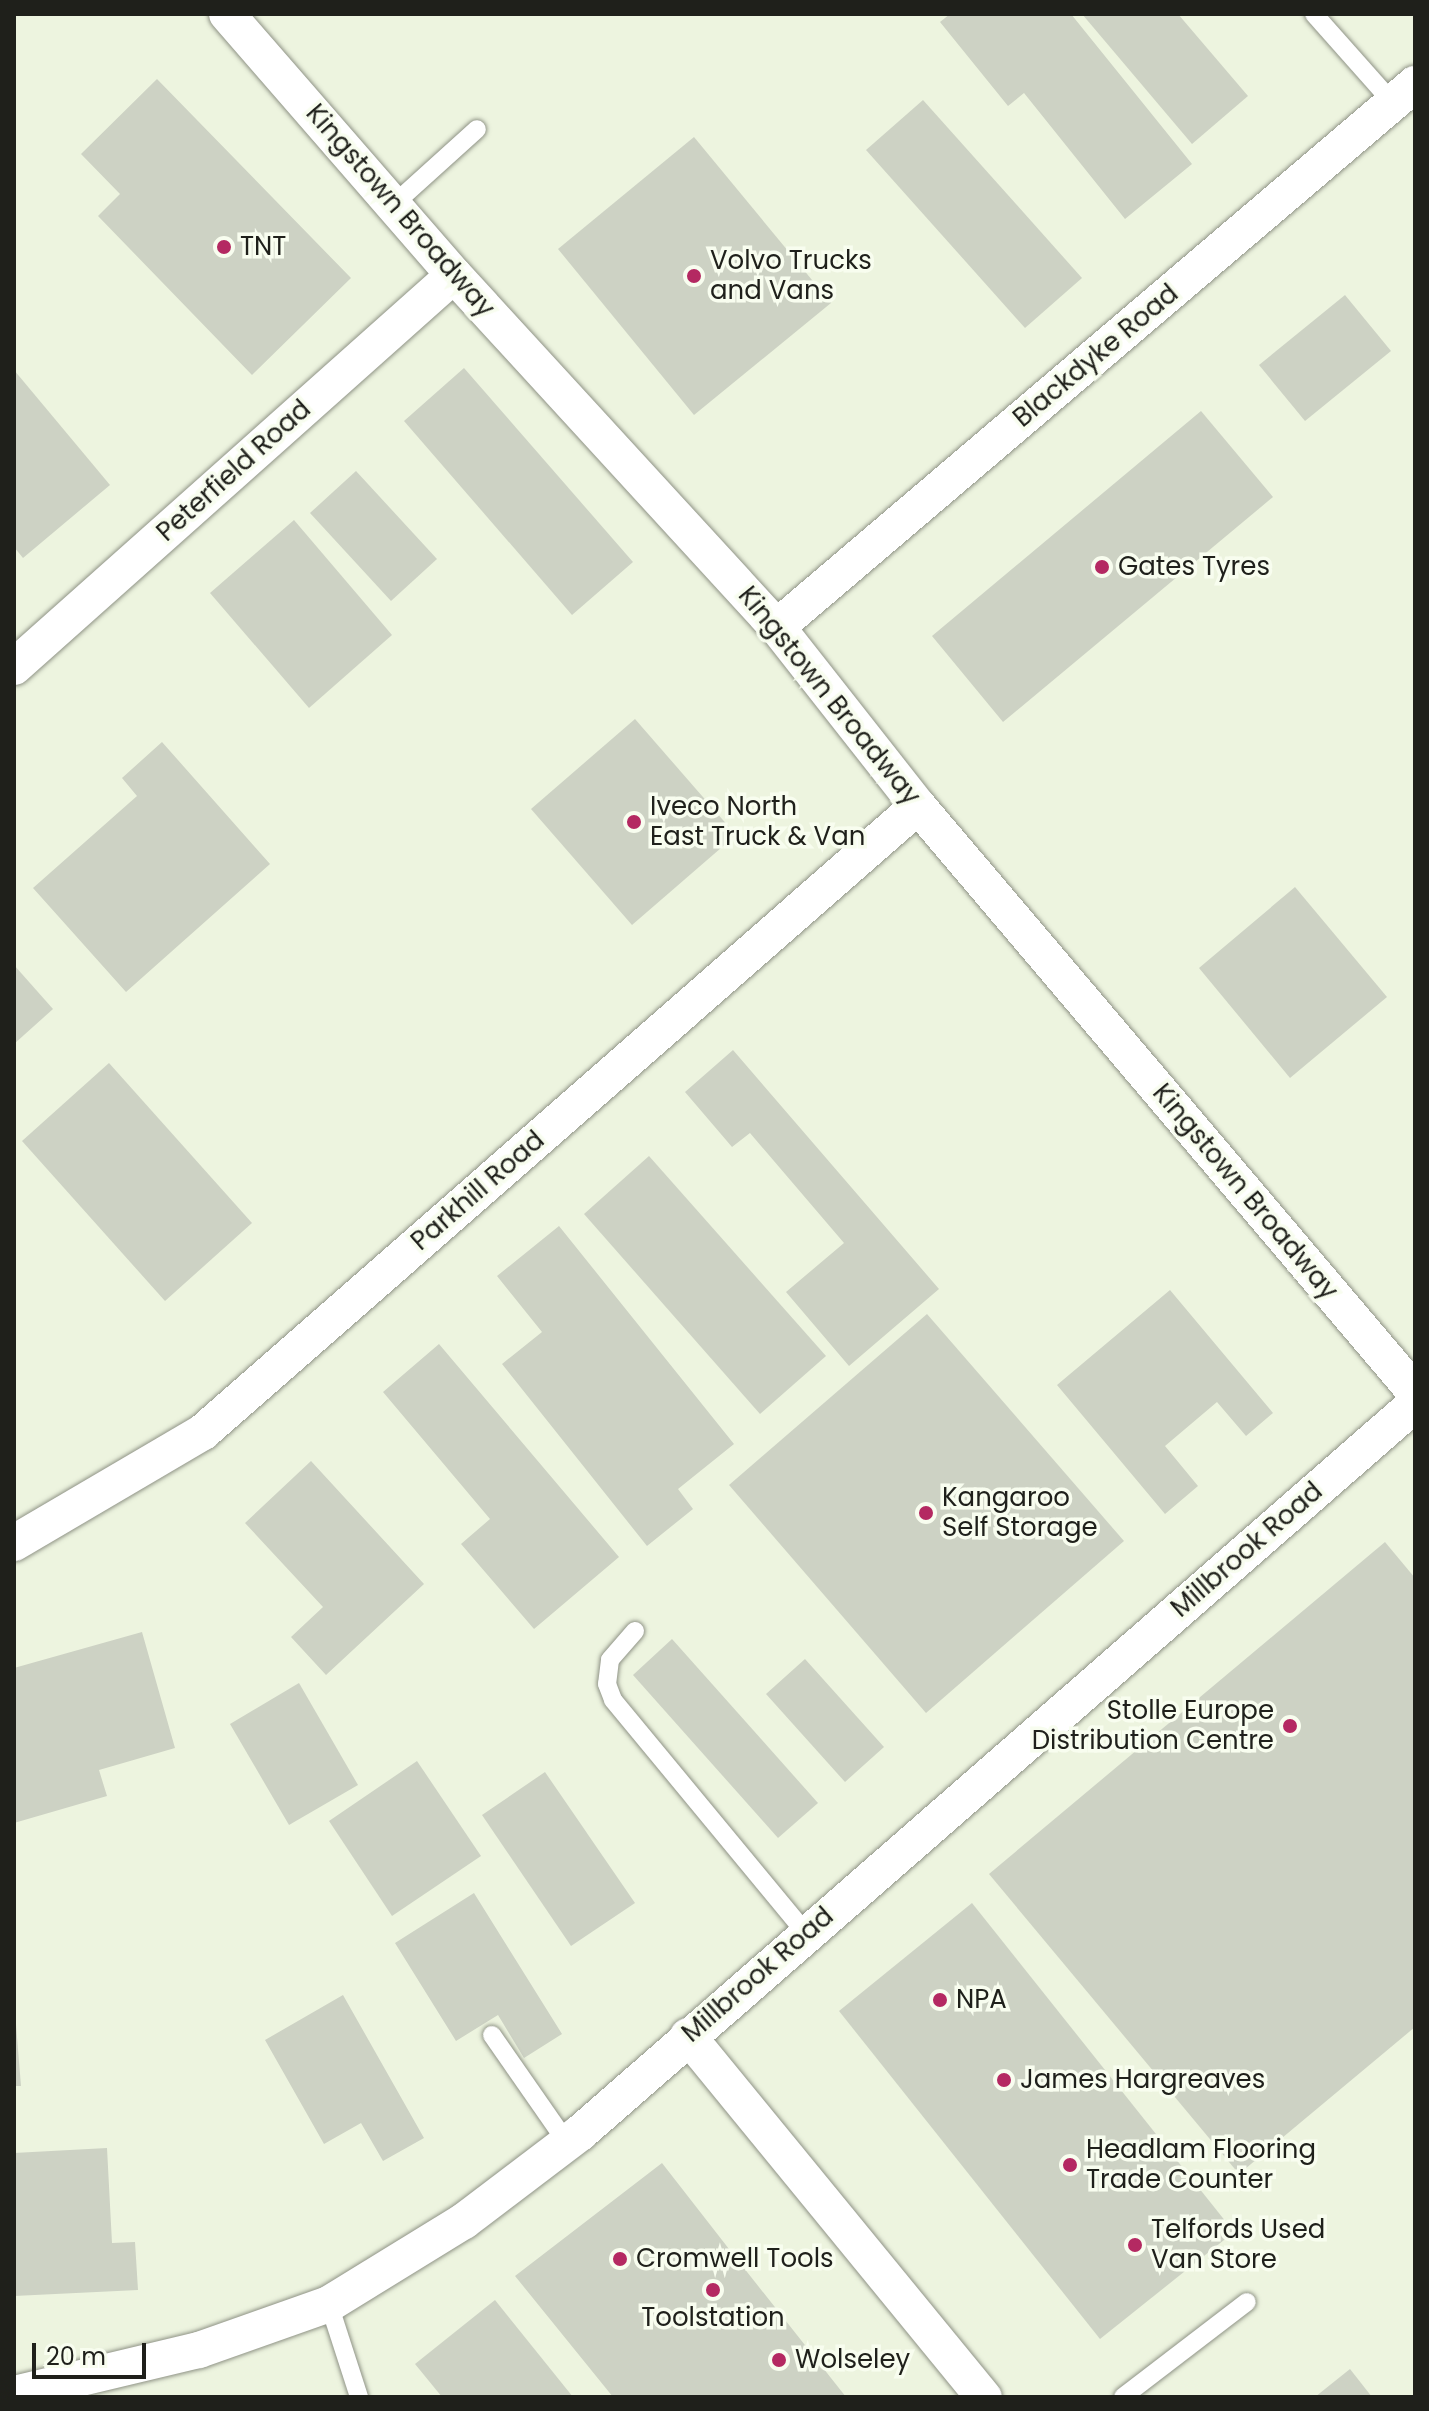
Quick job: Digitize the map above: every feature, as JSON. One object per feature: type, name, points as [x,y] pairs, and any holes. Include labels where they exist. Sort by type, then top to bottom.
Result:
[{"type":"street","name":"Kingstown Broadway","points":[[227,14],[454,275],[777,627],[918,806],[1415,1392]]},
{"type":"street","name":"Blackdyke Road","points":[[777,627],[1404,94]]},
{"type":"street","name":"Peterfield Road","points":[[14,667],[454,275]]},
{"type":"street","name":"Parkhill Road","points":[[14,1543],[203,1432],[918,806]]},
{"type":"street","name":"Millbrook Road","points":[[14,2394],[199,2350],[329,2304],[464,2221],[567,2143],[1415,1404]]},
{"type":"street","points":[[688,2036],[984,2397]]},
{"type":"lane","points":[[1314,14],[1404,94]]},
{"type":"lane","points":[[393,205],[477,129]]},
{"type":"lane","points":[[635,1631],[610,1660],[607,1684],[613,1700],[806,1933]]},
{"type":"lane","points":[[492,2035],[567,2143]]},
{"type":"lane","points":[[1123,2397],[1247,2302]]},
{"type":"lane","points":[[329,2304],[359,2397]]},
{"type":"shaded area","points":[[14,14],[1415,14],[1415,2397],[14,2397]]},
{"type":"building","points":[[950,14],[1071,14],[1192,164],[1125,219],[1024,93],[1008,106],[940,22]]},
{"type":"building","points":[[1082,14],[1178,14],[1248,96],[1192,144]]},
{"type":"building","name":"TNT","points":[[157,79],[351,278],[252,375],[98,216],[120,194],[81,154]]},
{"type":"building","points":[[923,100],[1082,278],[1025,328],[866,150]]},
{"type":"building","name":"Volvo Trucks and Vans","points":[[694,137],[831,303],[694,415],[558,249]]},
{"type":"building","points":[[1345,295],[1391,351],[1305,421],[1259,365]]},
{"type":"building","points":[[464,368],[633,562],[572,615],[404,421]]},
{"type":"building","points":[[14,370],[110,485],[23,558],[14,547]]},
{"type":"building","name":"Gates Tyres","points":[[1201,411],[1273,497],[1003,722],[932,636]]},
{"type":"building","points":[[356,471],[437,559],[391,601],[310,513]]},
{"type":"building","points":[[294,520],[392,635],[309,708],[210,593]]},
{"type":"building","name":"Iveco North East Truck & Van","points":[[635,719],[736,835],[632,925],[531,809]]},
{"type":"building","points":[[162,742],[270,864],[126,992],[33,888],[137,796],[122,778]]},
{"type":"building","points":[[1295,887],[1387,997],[1290,1078],[1199,968]]},
{"type":"building","points":[[14,965],[53,1009],[14,1044]]},
{"type":"building","points":[[733,1050],[939,1289],[849,1366],[786,1292],[844,1243],[750,1133],[732,1147],[685,1092]]},
{"type":"building","points":[[109,1063],[252,1223],[165,1301],[22,1141]]},
{"type":"building","points":[[649,1156],[826,1356],[760,1414],[584,1214]]},
{"type":"building","points":[[559,1226],[734,1444],[678,1489],[693,1509],[647,1546],[502,1364],[542,1332],[497,1276]]},
{"type":"building","points":[[1170,1290],[1273,1413],[1246,1436],[1217,1402],[1165,1446],[1198,1486],[1165,1514],[1057,1385]]},
{"type":"building","name":"Kangaroo Self Storage","points":[[927,1314],[1124,1541],[926,1713],[729,1485]]},
{"type":"building","points":[[439,1344],[619,1557],[534,1629],[461,1544],[490,1519],[383,1392]]},
{"type":"building","points":[[311,1461],[424,1584],[326,1675],[291,1637],[323,1607],[245,1523]]},
{"type":"building","name":"Stolle Europe Distribution Centre","points":[[1385,1542],[1415,1578],[1415,2027],[1239,2174],[989,1874]]},
{"type":"building","points":[[142,1632],[175,1748],[99,1770],[107,1796],[14,1823],[14,1668]]},
{"type":"building","points":[[672,1639],[818,1803],[778,1838],[633,1675]]},
{"type":"building","points":[[805,1659],[884,1747],[845,1782],[766,1694]]},
{"type":"building","points":[[299,1683],[358,1785],[289,1825],[230,1724]]},
{"type":"building","points":[[417,1761],[481,1856],[392,1916],[329,1821]]},
{"type":"building","points":[[545,1772],[635,1903],[571,1946],[482,1815]]},
{"type":"building","points":[[474,1893],[562,2034],[524,2058],[498,2015],[456,2041],[395,1943]]},
{"type":"building","points":[[972,1903],[1234,2232],[1100,2339],[839,2011]]},
{"type":"building","points":[[343,1995],[424,2138],[383,2161],[361,2123],[324,2144],[265,2040]]},
{"type":"building","points":[[14,2000],[21,2086],[14,2086]]},
{"type":"building","points":[[107,2148],[112,2243],[135,2242],[138,2290],[14,2296],[14,2153]]},
{"type":"building","points":[[662,2163],[846,2397],[613,2397],[515,2276]]},
{"type":"building","points":[[495,2300],[573,2397],[442,2397],[415,2364]]},
{"type":"building","points":[[1350,2369],[1372,2397],[1315,2397]]},
{"type":"place","name":"TNT","points":[[224,247]]},
{"type":"place","name":"Volvo Trucks and Vans","points":[[694,276]]},
{"type":"place","name":"Gates Tyres","points":[[1102,567]]},
{"type":"place","name":"Iveco North East Truck & Van","points":[[634,822]]},
{"type":"place","name":"Kangaroo Self Storage","points":[[926,1513]]},
{"type":"place","name":"Stolle Europe Distribution Centre","points":[[1290,1726]]},
{"type":"place","name":"NPA","points":[[940,2000]]},
{"type":"place","name":"James Hargreaves","points":[[1004,2080]]},
{"type":"place","name":"Headlam Flooring Trade Counter","points":[[1070,2165]]},
{"type":"place","name":"Telfords Used Van Store","points":[[1135,2245]]},
{"type":"place","name":"Cromwell Tools","points":[[620,2259]]},
{"type":"place","name":"Toolstation","points":[[713,2290]]},
{"type":"place","name":"Wolseley","points":[[779,2360]]}]
